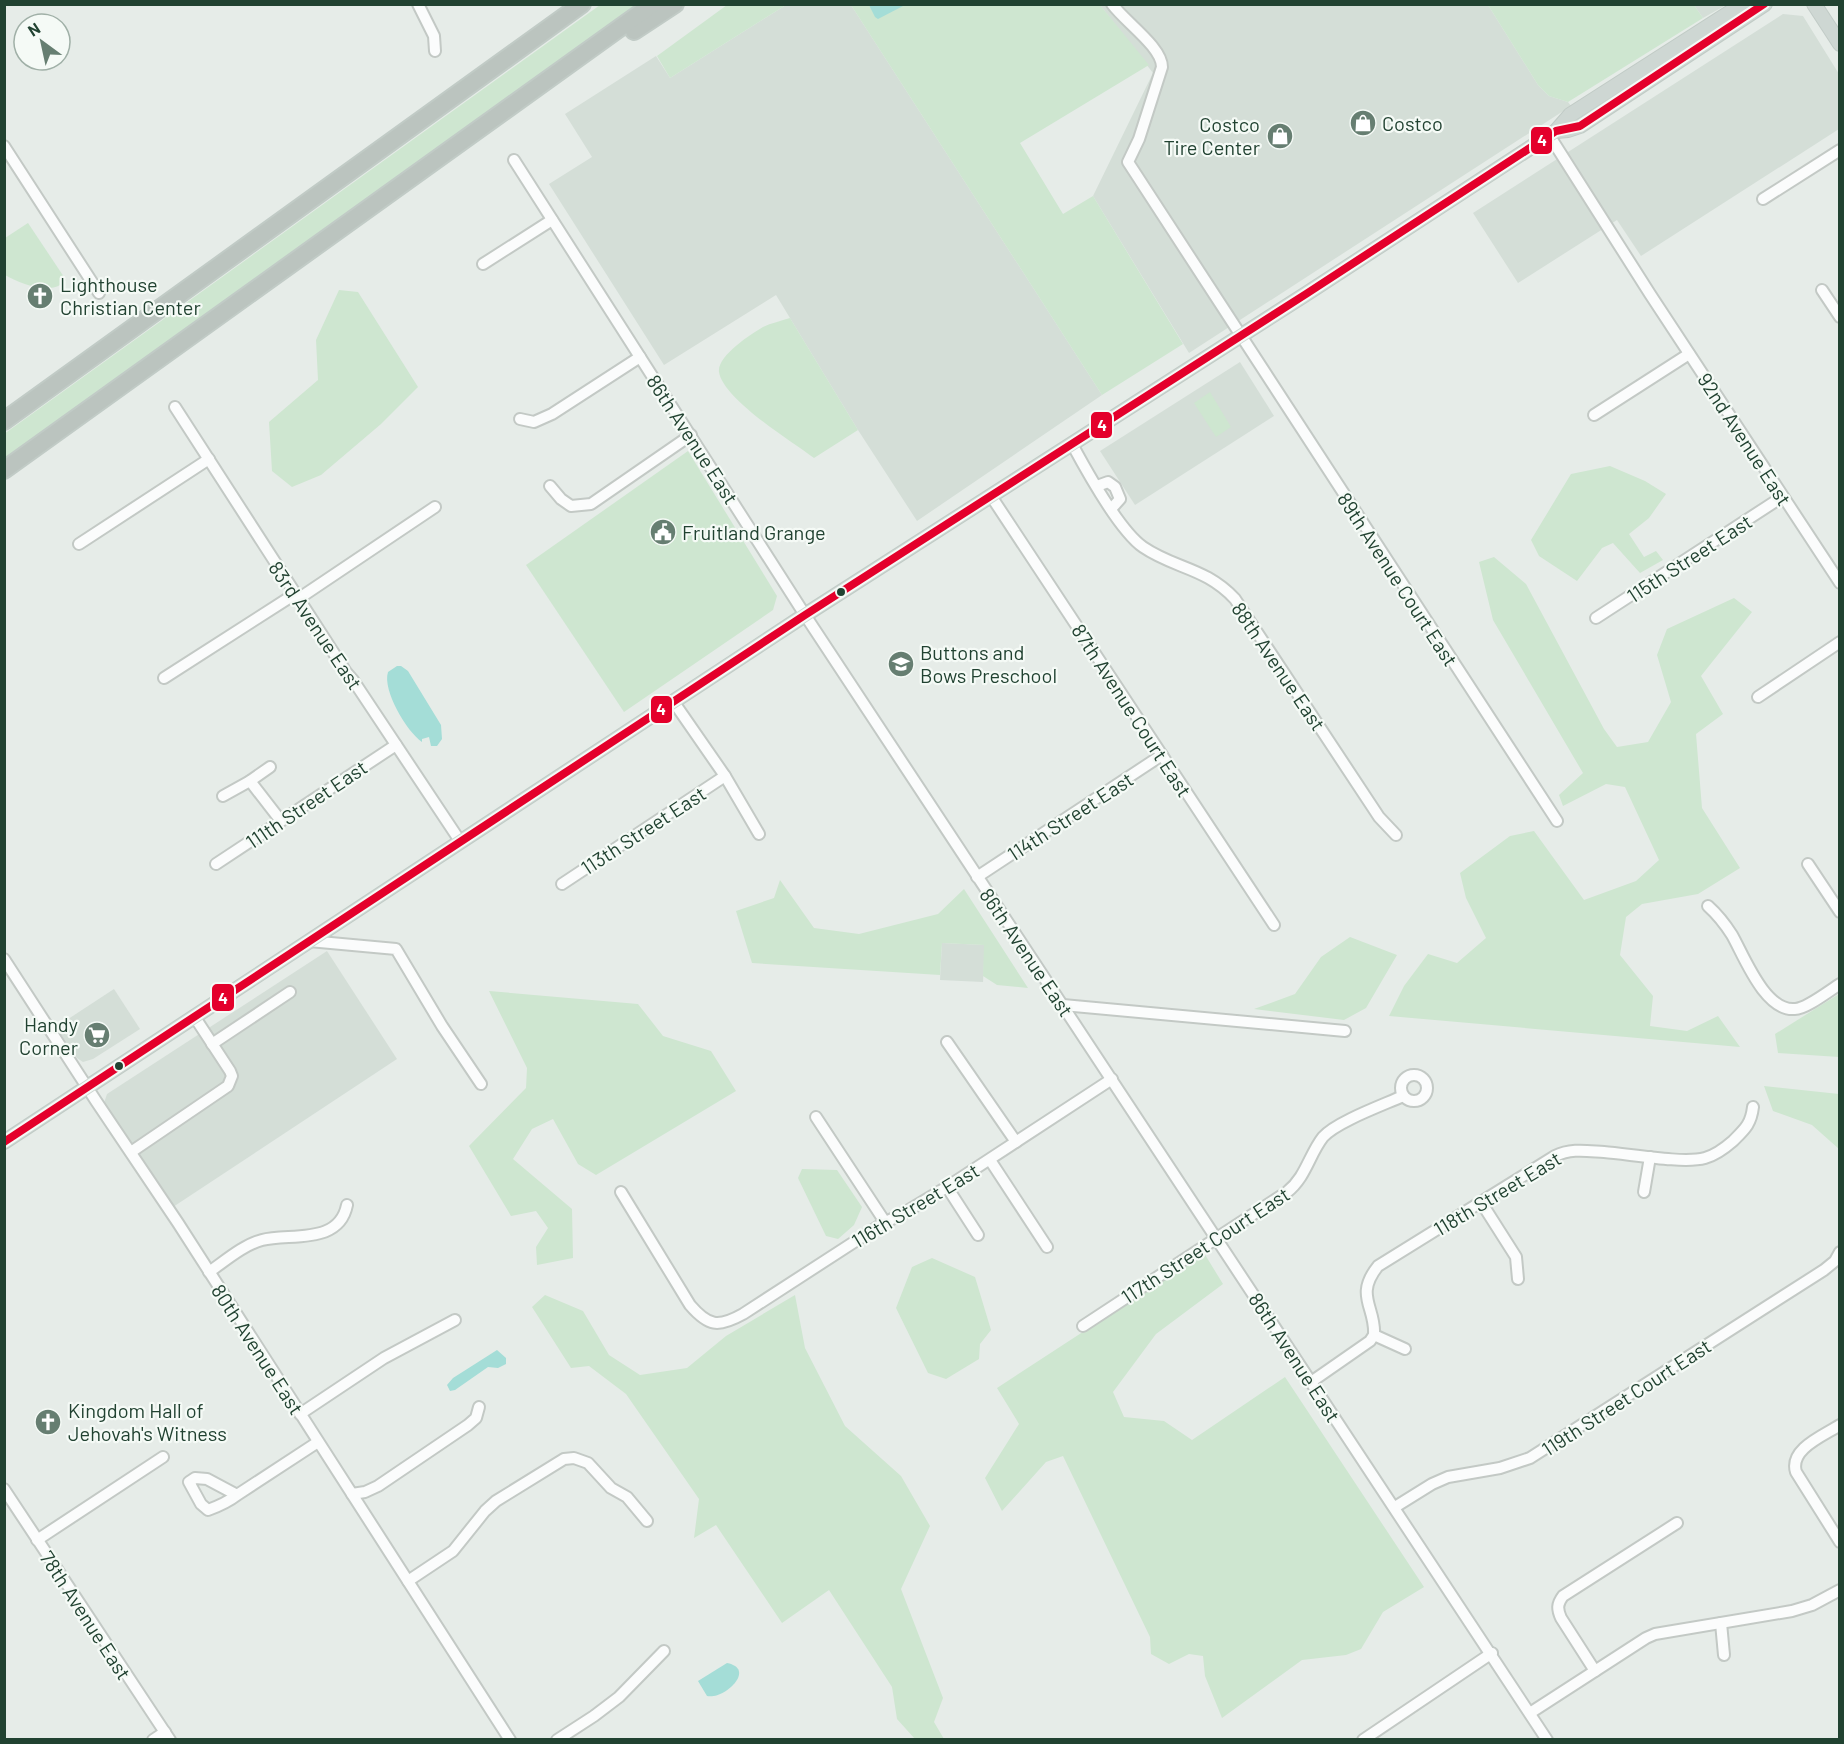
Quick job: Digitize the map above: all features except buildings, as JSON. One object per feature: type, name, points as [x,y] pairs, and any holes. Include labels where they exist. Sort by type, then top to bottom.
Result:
[{"type":"highway","points":[[4,421],[582,4]]},
{"type":"highway","points":[[4,470],[653,4]]},
{"type":"highway","points":[[471,135],[675,4]]},
{"type":"main road","points":[[4,1142],[805,615],[1240,337],[1553,133],[1570,115],[1743,4]]},
{"type":"main road","points":[[1553,133],[1580,126],[1765,4]]},
{"type":"main road","points":[[1814,4],[1839,44]]},
{"type":"street","points":[[418,4],[434,36],[435,51]]},
{"type":"street","name":"89th Avenue Court East","points":[[1112,4],[1154,49],[1162,62],[1139,139],[1128,162],[1557,821]]},
{"type":"street","name":"92nd Avenue East","points":[[1553,133],[1650,294],[1839,583]]},
{"type":"street","points":[[4,146],[99,293]]},
{"type":"street","points":[[1763,199],[1839,150]]},
{"type":"street","name":"86th Avenue East","points":[[514,160],[805,615],[1492,1653],[1547,1740]]},
{"type":"street","points":[[483,264],[552,220]]},
{"type":"street","points":[[1822,290],[1839,317]]},
{"type":"street","points":[[1594,415],[1689,354]]},
{"type":"street","points":[[520,419],[534,422],[552,414],[640,357]]},
{"type":"street","name":"83rd Avenue East","points":[[176,407],[297,596],[460,841]]},
{"type":"street","points":[[550,486],[571,506],[591,504],[691,435]]},
{"type":"street","name":"88th Avenue East","points":[[1072,444],[1096,486],[1124,527],[1142,546],[1203,574],[1225,588],[1235,598],[1379,817],[1395,835]]},
{"type":"street","points":[[79,544],[209,459]]},
{"type":"street","name":"87th Avenue Court East","points":[[991,496],[1274,925]]},
{"type":"street","name":"115th Street East","points":[[1596,618],[1782,497]]},
{"type":"street","points":[[165,678],[435,507]]},
{"type":"street","points":[[1758,697],[1839,642]]},
{"type":"street","points":[[673,701],[725,776],[759,834]]},
{"type":"street","name":"111th Street East","points":[[216,864],[396,745]]},
{"type":"street","name":"114th Street East","points":[[977,877],[1162,755]]},
{"type":"street","points":[[223,796],[270,767]]},
{"type":"street","name":"113th Street East","points":[[562,884],[725,776]]},
{"type":"street","points":[[250,781],[281,821]]},
{"type":"street","points":[[1808,864],[1839,912]]},
{"type":"street","points":[[1708,906],[1719,916],[1732,935],[1764,992],[1778,1004],[1797,1010],[1839,984]]},
{"type":"street","points":[[309,941],[396,949],[437,1018],[481,1084]]},
{"type":"street","name":"80th Avenue East","points":[[4,959],[209,1272],[510,1740]]},
{"type":"street","points":[[212,1044],[290,992]]},
{"type":"street","points":[[1063,1005],[1345,1031]]},
{"type":"street","points":[[131,1152],[228,1086],[232,1076],[230,1071],[194,1016]]},
{"type":"street","points":[[947,1042],[1016,1142]]},
{"type":"street","name":"116th Street East","points":[[621,1192],[690,1305],[704,1319],[714,1323],[732,1320],[885,1222],[899,1216],[990,1160],[1112,1079]]},
{"type":"street","name":"117th Street Court East","points":[[1083,1326],[1294,1187],[1300,1181],[1322,1138],[1334,1128],[1403,1096]]},
{"type":"street","name":"118th Street East","points":[[1374,1335],[1375,1327],[1366,1296],[1378,1266],[1555,1156],[1567,1151],[1581,1150],[1697,1160],[1711,1156],[1729,1144],[1746,1128],[1751,1120],[1753,1107]]},
{"type":"street","points":[[816,1117],[885,1222]]},
{"type":"street","points":[[1644,1192],[1650,1157]]},
{"type":"street","points":[[990,1160],[1047,1247]]},
{"type":"street","points":[[947,1187],[978,1235]]},
{"type":"street","points":[[1481,1202],[1516,1257],[1518,1280]]},
{"type":"street","points":[[209,1272],[245,1248],[262,1240],[300,1238],[326,1231],[344,1216],[347,1205]]},
{"type":"street","name":"119th Street Court East","points":[[1395,1507],[1448,1477],[1500,1468],[1530,1458],[1824,1270],[1835,1261],[1839,1252]]},
{"type":"street","points":[[300,1414],[384,1358],[454,1320]]},
{"type":"street","points":[[1311,1382],[1370,1341],[1374,1335],[1405,1349]]},
{"type":"street","points":[[352,1494],[365,1492],[378,1486],[468,1425],[476,1418],[479,1407]]},
{"type":"street","points":[[1839,1425],[1801,1450],[1794,1462],[1796,1472],[1839,1542]]},
{"type":"street","points":[[237,1496],[318,1442]]},
{"type":"street","points":[[37,1540],[163,1457]]},
{"type":"street","points":[[408,1581],[453,1551],[485,1511],[496,1501],[564,1459],[574,1458],[588,1463],[611,1488],[627,1497],[647,1521]]},
{"type":"street","name":"78th Avenue East","points":[[4,1489],[167,1736]]},
{"type":"street","points":[[1595,1671],[1561,1618],[1558,1605],[1563,1596],[1677,1523]]},
{"type":"street","points":[[1530,1713],[1655,1634],[1791,1611],[1812,1605],[1839,1590]]},
{"type":"street","points":[[1721,1623],[1724,1655]]},
{"type":"street","points":[[557,1740],[594,1716],[619,1696],[663,1651]]},
{"type":"street","points":[[1363,1740],[1492,1653]]},
{"type":"street","points":[[153,1740],[167,1736]]},
{"type":"shaded area","points":[[786,5],[851,5],[1102,395],[917,521],[858,430],[776,295],[664,365],[549,184],[592,157],[565,114],[656,56],[670,78]]},
{"type":"shaded area","points":[[1100,5],[1488,5],[1538,85],[1549,96],[1568,102],[1571,106],[1189,353],[1093,196],[1153,73]]},
{"type":"shaded area","points":[[1694,5],[1726,5],[1703,18]]},
{"type":"shaded area","points":[[1783,14],[1803,16],[1839,74],[1839,129],[1641,256],[1617,220],[1518,283],[1473,213]]},
{"type":"shaded area","points":[[1240,362],[1274,416],[1135,505],[1100,451]]},
{"type":"shaded area","points":[[942,943],[985,945],[983,982],[940,980]]},
{"type":"shaded area","points":[[327,951],[397,1059],[173,1207],[104,1103],[107,1094]]},
{"type":"shaded area","points":[[114,989],[140,1029],[93,1059],[83,1062],[77,1058],[56,1027]]},
{"type":"green space","points":[[600,5],[638,5],[5,460],[4,434]]},
{"type":"green space","points":[[727,5],[786,5],[670,78],[657,56]]},
{"type":"green space","points":[[851,5],[1100,5],[1149,65],[1020,143],[1063,214],[1093,196],[1183,344],[1102,395]]},
{"type":"green space","points":[[1488,5],[1694,5],[1703,18],[1568,102],[1549,96],[1538,85]]},
{"type":"green space","points":[[28,223],[66,280],[60,285],[53,288],[36,287],[5,275],[5,238]]},
{"type":"green space","points":[[339,290],[358,292],[418,387],[381,424],[321,475],[292,487],[272,471],[269,422],[318,380],[316,340]]},
{"type":"green space","points":[[790,318],[858,430],[814,458],[745,407],[723,383],[719,372],[723,359],[743,340],[763,327]]},
{"type":"green space","points":[[1210,392],[1231,427],[1216,437],[1194,403]]},
{"type":"green space","points":[[688,451],[777,596],[773,610],[624,712],[526,565]]},
{"type":"green space","points":[[1610,466],[1645,481],[1666,494],[1649,518],[1629,534],[1644,557],[1656,551],[1663,560],[1640,573],[1613,543],[1602,548],[1577,581],[1539,556],[1531,540],[1571,474]]},
{"type":"green space","points":[[1494,557],[1526,584],[1604,729],[1617,747],[1648,742],[1671,702],[1657,655],[1667,629],[1734,598],[1752,612],[1701,676],[1723,714],[1696,734],[1702,808],[1740,868],[1698,894],[1642,904],[1626,917],[1620,955],[1653,996],[1650,1026],[1687,1031],[1718,1016],[1740,1047],[1389,1016],[1404,986],[1428,954],[1457,963],[1486,938],[1466,898],[1460,873],[1510,836],[1534,831],[1584,900],[1636,881],[1659,860],[1625,787],[1606,784],[1563,806],[1559,795],[1583,773],[1493,620],[1479,562]]},
{"type":"green space","points":[[780,880],[814,928],[859,934],[938,914],[964,889],[1028,988],[997,985],[983,976],[984,945],[942,943],[940,975],[752,963],[736,911],[774,898]]},
{"type":"green space","points":[[1350,937],[1397,955],[1366,1008],[1344,1020],[1254,1009],[1295,994],[1321,957]]},
{"type":"green space","points":[[489,991],[638,1004],[663,1036],[711,1051],[736,1091],[596,1175],[578,1164],[553,1119],[532,1129],[513,1159],[572,1209],[573,1258],[537,1265],[536,1247],[548,1228],[536,1211],[511,1216],[469,1146],[526,1088],[527,1068]]},
{"type":"green space","points":[[1839,994],[1839,1057],[1778,1053],[1775,1034]]},
{"type":"green space","points":[[1764,1086],[1839,1094],[1839,1149],[1812,1125],[1773,1111]]},
{"type":"green space","points":[[802,1169],[837,1170],[862,1207],[854,1225],[838,1239],[826,1236],[798,1178]]},
{"type":"green space","points":[[1204,1253],[1223,1284],[1156,1334],[1113,1392],[1124,1417],[1164,1421],[1192,1440],[1285,1377],[1424,1587],[1383,1612],[1361,1649],[1346,1655],[1302,1660],[1222,1718],[1205,1676],[1203,1656],[1189,1654],[1169,1664],[1151,1654],[1150,1637],[1063,1456],[1046,1462],[1002,1511],[985,1478],[1019,1424],[997,1388]]},
{"type":"green space","points":[[932,1258],[975,1277],[991,1330],[980,1344],[979,1359],[946,1379],[928,1373],[896,1308],[912,1267]]},
{"type":"green space","points":[[545,1295],[583,1311],[609,1355],[640,1375],[687,1368],[726,1336],[795,1295],[805,1348],[845,1426],[901,1476],[930,1526],[901,1589],[943,1698],[934,1722],[944,1739],[915,1739],[897,1719],[892,1687],[829,1590],[782,1623],[716,1525],[694,1538],[699,1499],[626,1394],[589,1366],[571,1368],[532,1307]]},
{"type":"water","points":[[869,5],[905,5],[878,19]]},
{"type":"water","points":[[397,666],[408,671],[441,725],[442,739],[437,746],[431,746],[429,737],[422,739],[422,742],[416,737],[397,710],[387,680],[388,672]]},
{"type":"water","points":[[497,1350],[506,1358],[506,1364],[498,1368],[488,1367],[455,1390],[450,1391],[447,1385],[453,1378]]},
{"type":"water","points":[[727,1663],[735,1666],[739,1671],[735,1683],[722,1693],[707,1696],[698,1681]]},
{"type":"transit line","name":"4","points":[[4,1142],[805,615],[1556,131],[1580,126],[1764,4]]},
{"type":"place","name":"Costco","points":[[1363,123]]},
{"type":"place","name":"Costco Tire Center","points":[[1280,136]]},
{"type":"place","name":"Lighthouse Christian Center","points":[[40,296]]},
{"type":"place","name":"Fruitland Grange","points":[[663,532]]},
{"type":"place","name":"Buttons and Bows Preschool","points":[[901,664]]},
{"type":"place","name":"Handy Corner","points":[[97,1035]]},
{"type":"place","name":"Kingdom Hall of Jehovah's Witness","points":[[48,1422]]}]
